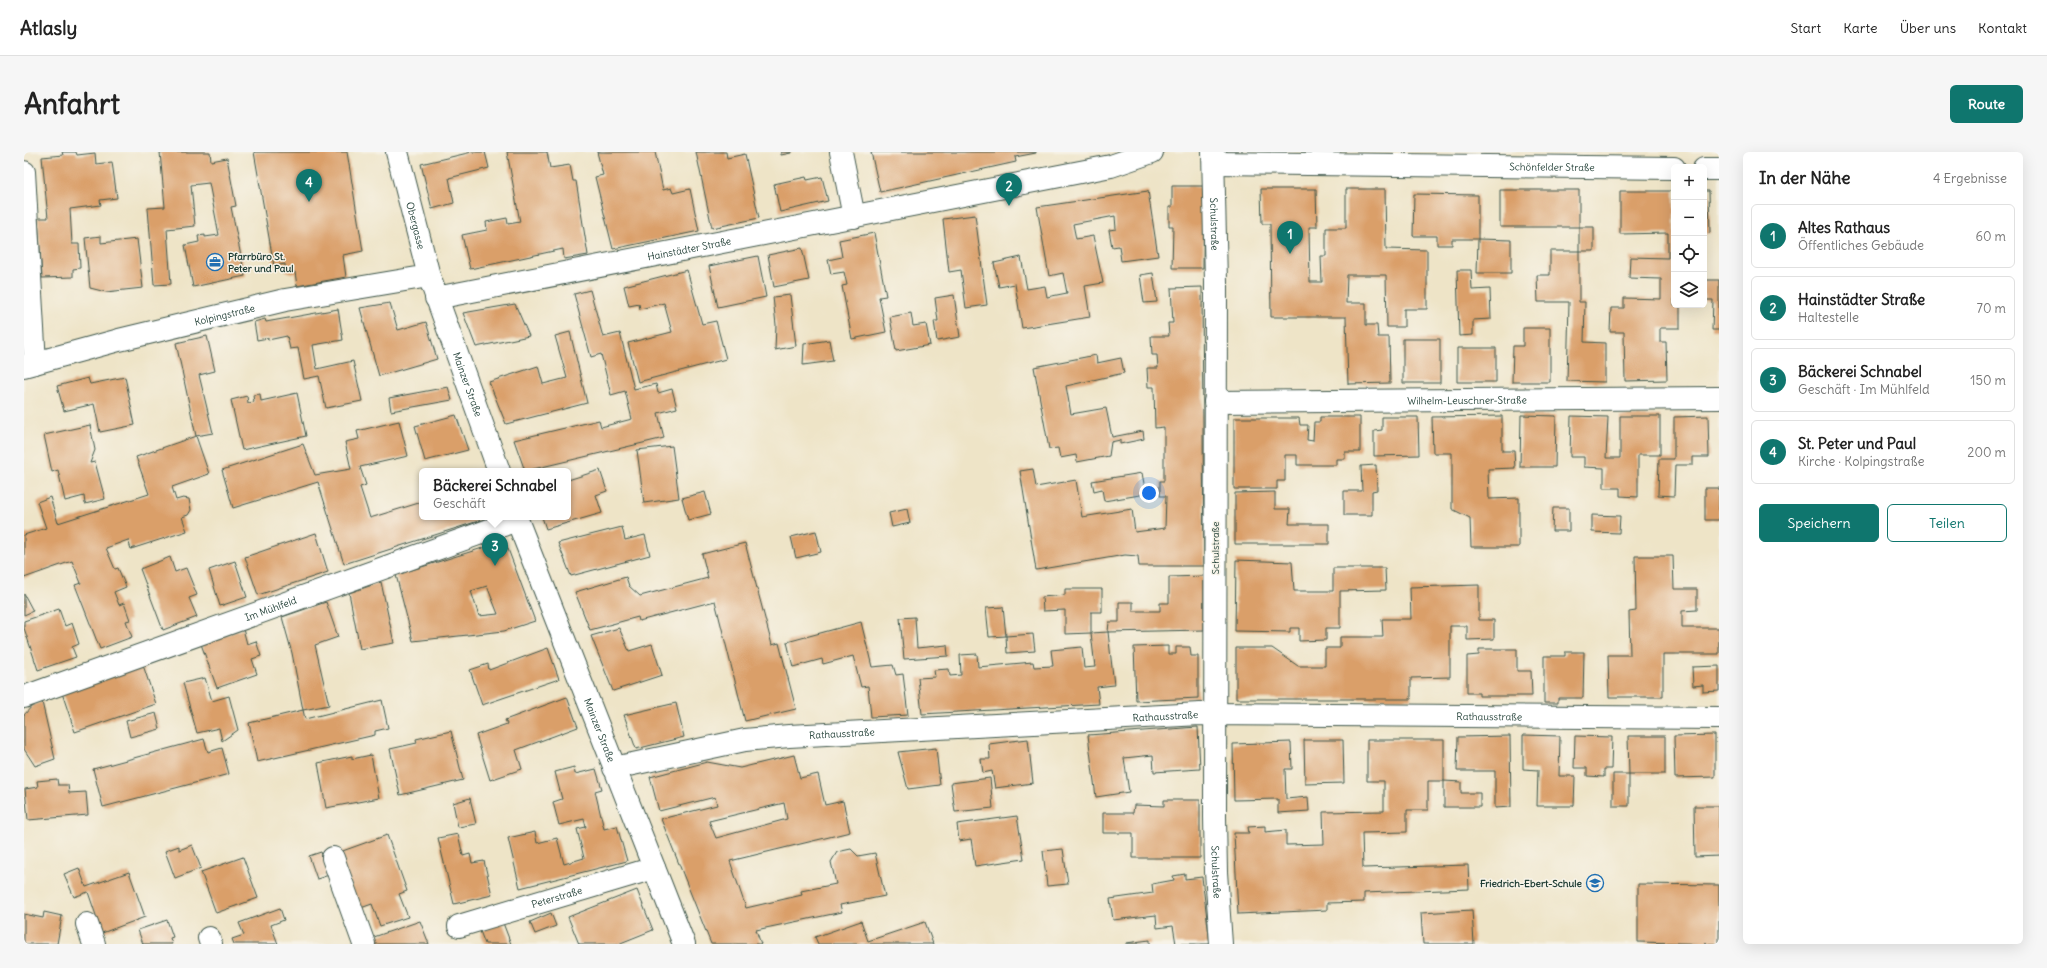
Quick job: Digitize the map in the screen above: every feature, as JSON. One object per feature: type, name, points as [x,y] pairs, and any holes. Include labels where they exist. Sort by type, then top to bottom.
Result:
[{"type":"street","name":"Obergasse","points":[[397,152],[436,298]]},
{"type":"street","points":[[841,152],[854,217]]},
{"type":"street","name":"Hainstädter Straße","points":[[436,298],[1111,166],[1152,152]]},
{"type":"street","name":"Schönfelder Straße","points":[[1214,158],[1671,168]]},
{"type":"street","name":"Schulstraße","points":[[1214,158],[1216,282],[1214,715],[1216,872],[1221,944]]},
{"type":"street","points":[[1707,169],[1719,169]]},
{"type":"street","points":[[24,172],[30,365]]},
{"type":"street","name":"Kolpingstraße","points":[[30,365],[119,340],[286,300],[429,276]]},
{"type":"street","name":"Mainzer Straße","points":[[436,298],[498,468]]},
{"type":"street","name":"Wilhelm-Leuschner-Straße","points":[[1215,402],[1719,398]]},
{"type":"street","name":"Im Mühlfeld","points":[[24,697],[514,520]]},
{"type":"street","name":"Mainzer Straße","points":[[517,520],[684,944]]},
{"type":"street","name":"Rathausstraße","points":[[614,768],[745,740],[789,736],[1200,714],[1719,718]]},
{"type":"street","points":[[333,858],[364,944]]},
{"type":"street","name":"Peterstraße","points":[[459,926],[654,868]]},
{"type":"building","points":[[62,152],[76,152],[77,155],[95,153],[96,164],[112,162],[117,198],[100,200],[101,205],[70,209],[72,244],[79,244],[80,268],[73,269],[73,277],[42,278],[38,218],[48,218],[42,157],[63,155]]},
{"type":"building","points":[[160,152],[210,152],[211,161],[227,158],[236,206],[231,207],[245,276],[193,287],[185,245],[199,242],[198,236],[205,235],[205,237],[219,235],[209,183],[191,185],[195,226],[167,229],[171,284],[154,285],[148,208],[165,207]]},
{"type":"building","points":[[254,152],[347,152],[363,251],[343,255],[346,277],[297,286],[295,272],[291,273],[285,270],[285,264],[274,266]]},
{"type":"building","points":[[472,152],[485,152],[489,168],[449,178],[454,203],[432,209],[421,164]]},
{"type":"building","points":[[507,152],[547,152],[550,168],[570,165],[573,181],[576,181],[588,255],[564,259],[563,249],[470,269],[462,235],[487,230],[486,222],[507,218],[508,224],[520,222]]},
{"type":"building","points":[[597,152],[655,152],[663,190],[671,188],[673,193],[690,189],[699,231],[613,249],[595,177],[603,175]]},
{"type":"building","points":[[696,152],[726,152],[727,158],[745,154],[759,218],[712,228]]},
{"type":"building","points":[[781,152],[791,152],[791,153],[781,155]]},
{"type":"building","points":[[871,152],[1036,153],[1015,157],[1016,162],[880,192]]},
{"type":"building","points":[[806,177],[807,180],[822,177],[828,201],[780,212],[774,184]]},
{"type":"building","points":[[1172,186],[1204,186],[1203,268],[1172,268],[1173,226],[1169,226],[1169,207],[1172,207]]},
{"type":"building","points":[[1261,189],[1316,189],[1317,227],[1309,227],[1310,282],[1322,282],[1321,256],[1326,256],[1326,228],[1346,228],[1346,189],[1385,189],[1386,249],[1427,250],[1427,309],[1404,309],[1404,327],[1387,327],[1386,275],[1347,275],[1346,303],[1366,303],[1366,325],[1377,325],[1378,337],[1389,337],[1390,383],[1348,384],[1346,317],[1271,317],[1270,224],[1262,224]]},
{"type":"building","points":[[1500,190],[1579,190],[1579,227],[1500,227]]},
{"type":"building","points":[[1148,191],[1158,256],[1121,261],[1119,246],[1112,247],[1109,230],[1116,229],[1115,216],[1073,224],[1076,239],[1093,236],[1103,283],[1085,286],[1090,317],[1022,328],[1015,284],[999,287],[994,263],[1021,257],[1027,289],[1045,286],[1047,297],[1067,293],[1063,273],[1049,276],[1037,207]]},
{"type":"building","points":[[1620,191],[1671,191],[1671,308],[1680,308],[1680,328],[1660,328],[1660,342],[1666,342],[1667,380],[1625,381],[1624,332],[1610,332],[1611,308],[1624,308],[1624,298],[1661,299],[1661,279],[1629,278],[1630,257],[1668,258],[1668,233],[1620,234]]},
{"type":"building","points":[[1707,191],[1709,191],[1710,233],[1707,234]]},
{"type":"building","points":[[1414,194],[1478,195],[1478,239],[1452,239],[1452,245],[1437,245],[1437,236],[1413,236]]},
{"type":"building","points":[[975,215],[987,305],[966,308],[961,270],[949,272],[943,219]]},
{"type":"building","points":[[1579,227],[1594,227],[1594,251],[1579,251]]},
{"type":"building","points":[[874,233],[886,296],[879,297],[886,332],[852,339],[842,286],[847,285],[844,272],[831,274],[828,260],[842,257],[839,240]]},
{"type":"building","points":[[101,236],[101,243],[137,239],[143,288],[106,292],[90,288],[85,238]]},
{"type":"building","points":[[1478,239],[1511,240],[1511,273],[1477,273]]},
{"type":"building","points":[[802,248],[809,280],[774,287],[768,255]]},
{"type":"building","points":[[1550,251],[1579,251],[1579,302],[1585,302],[1584,342],[1605,343],[1605,382],[1567,381],[1569,302],[1538,302],[1537,275],[1550,275]]},
{"type":"building","points":[[758,256],[766,297],[718,307],[709,266]]},
{"type":"building","points":[[687,270],[702,324],[716,321],[726,359],[638,382],[628,343],[672,332],[664,303],[640,309],[639,304],[629,306],[624,286]]},
{"type":"building","points":[[1457,270],[1471,270],[1472,290],[1490,289],[1491,319],[1473,320],[1473,335],[1459,336]]},
{"type":"building","points":[[1153,273],[1157,302],[1144,303],[1140,275]]},
{"type":"building","points":[[1707,280],[1719,280],[1719,330],[1712,330],[1713,300],[1707,300]]},
{"type":"building","points":[[1202,287],[1204,566],[1139,566],[1138,556],[1125,555],[1036,570],[1020,471],[1033,469],[1036,487],[1076,480],[1082,517],[1132,509],[1135,532],[1165,528],[1166,496],[1160,496],[1160,481],[1164,481],[1164,427],[1155,428],[1154,387],[1148,387],[1147,368],[1158,368],[1157,355],[1152,355],[1151,336],[1169,336],[1168,323],[1173,323],[1171,288]]},
{"type":"building","points":[[590,290],[603,337],[620,333],[634,389],[656,384],[658,393],[672,389],[677,408],[658,413],[664,438],[538,468],[524,468],[514,440],[599,420],[601,427],[632,419],[625,391],[611,395],[601,354],[591,357],[574,294]]},
{"type":"building","points":[[790,295],[796,346],[775,350],[776,325],[773,297]]},
{"type":"building","points":[[954,295],[960,337],[937,341],[934,321],[938,321],[935,298]]},
{"type":"building","points":[[390,303],[398,330],[426,322],[437,359],[379,376],[360,308]]},
{"type":"building","points":[[515,304],[529,336],[476,347],[463,313]]},
{"type":"building","points":[[338,309],[343,340],[313,345],[317,369],[353,361],[362,401],[326,408],[319,376],[304,379],[298,348],[290,349],[287,336],[268,340],[268,338],[257,340],[254,322],[265,319],[266,322]]},
{"type":"building","points":[[911,313],[913,326],[926,324],[930,345],[896,351],[890,317]]},
{"type":"building","points":[[1523,328],[1550,328],[1550,382],[1512,382],[1513,346],[1523,346]]},
{"type":"building","points":[[570,332],[587,403],[506,424],[489,382],[538,366],[543,384],[567,378],[555,336]]},
{"type":"building","points":[[207,336],[215,371],[199,375],[213,433],[196,436],[176,343]]},
{"type":"building","points":[[1403,339],[1440,339],[1440,383],[1403,383]]},
{"type":"building","points":[[829,340],[833,361],[803,365],[804,344]]},
{"type":"building","points":[[1457,348],[1496,348],[1496,382],[1457,382]]},
{"type":"building","points":[[1096,355],[1097,363],[1121,358],[1124,373],[1066,386],[1071,414],[1106,408],[1112,437],[1143,431],[1144,439],[1120,444],[1120,440],[1111,442],[1109,456],[1077,462],[1076,455],[1060,458],[1058,448],[1049,449],[1034,367]]},
{"type":"building","points":[[125,377],[135,425],[100,432],[94,404],[64,411],[57,386],[88,378],[90,384]]},
{"type":"building","points":[[448,387],[452,400],[391,411],[389,398]]},
{"type":"building","points":[[297,393],[306,436],[242,450],[231,400],[247,396],[248,403],[254,402],[253,395],[260,394],[261,401]]},
{"type":"building","points":[[456,415],[468,450],[425,461],[415,426]]},
{"type":"building","points":[[1521,415],[1556,416],[1555,467],[1520,467]]},
{"type":"building","points":[[1502,416],[1502,451],[1514,451],[1515,468],[1488,469],[1489,499],[1519,498],[1519,547],[1471,547],[1470,518],[1452,509],[1452,453],[1433,453],[1432,417]]},
{"type":"building","points":[[1571,416],[1608,417],[1606,458],[1620,458],[1620,416],[1660,416],[1660,455],[1638,455],[1638,497],[1620,496],[1620,488],[1604,488],[1604,468],[1584,467],[1584,457],[1570,457]]},
{"type":"building","points":[[1708,416],[1709,457],[1693,457],[1693,465],[1675,465],[1674,496],[1658,495],[1659,459],[1674,459],[1674,417]]},
{"type":"building","points":[[1320,417],[1360,417],[1360,452],[1345,452],[1345,459],[1336,459],[1336,465],[1297,465],[1297,455],[1285,455],[1285,481],[1277,481],[1277,489],[1234,489],[1234,418],[1299,418],[1300,425],[1308,425],[1307,440],[1313,441],[1314,422],[1320,422]]},
{"type":"building","points":[[1382,417],[1418,417],[1419,455],[1374,456],[1374,431],[1382,430]]},
{"type":"building","points":[[399,421],[408,456],[360,467],[366,485],[360,487],[370,518],[419,503],[419,520],[482,520],[344,564],[318,482],[233,508],[222,470],[303,444],[315,475],[351,469],[345,442],[359,439],[357,431]]},
{"type":"building","points":[[90,425],[95,450],[90,463],[95,462],[105,499],[85,504],[84,496],[65,501],[58,470],[52,472],[44,435]]},
{"type":"building","points":[[196,436],[209,474],[172,487],[176,500],[183,498],[189,499],[191,510],[188,515],[182,517],[187,531],[131,549],[128,540],[106,548],[115,569],[118,568],[126,587],[114,592],[119,605],[124,603],[130,620],[126,621],[132,637],[100,649],[75,585],[81,583],[72,561],[24,578],[24,535],[46,528],[37,502],[50,497],[58,523],[149,494],[136,457]]},
{"type":"building","points":[[672,446],[679,498],[644,503],[637,450]]},
{"type":"building","points":[[1376,465],[1377,490],[1372,491],[1372,515],[1344,515],[1344,491],[1362,491],[1361,466]]},
{"type":"building","points":[[600,470],[607,491],[596,495],[602,513],[546,529],[543,520],[571,520],[571,479]]},
{"type":"building","points":[[1142,473],[1146,494],[1104,501],[1102,489],[1094,491],[1092,481]]},
{"type":"building","points":[[1705,488],[1719,488],[1719,520],[1705,520]]},
{"type":"building","points":[[705,492],[711,514],[688,520],[682,498]]},
{"type":"building","points":[[1275,492],[1275,509],[1290,509],[1289,524],[1329,524],[1329,544],[1235,544],[1235,493]]},
{"type":"building","points":[[1553,508],[1569,508],[1569,531],[1552,531]]},
{"type":"building","points":[[907,509],[910,523],[892,527],[889,513]]},
{"type":"building","points":[[1592,515],[1620,516],[1619,533],[1592,532]]},
{"type":"building","points":[[622,527],[625,540],[645,535],[650,555],[571,576],[558,543]]},
{"type":"building","points":[[816,531],[821,552],[796,558],[791,537]]},
{"type":"building","points":[[316,533],[328,572],[258,595],[245,557]]},
{"type":"building","points":[[505,541],[535,621],[504,631],[413,641],[396,575]],"holes":[[[487,586],[498,614],[479,616],[471,591]]]},
{"type":"building","points":[[745,543],[772,645],[779,643],[796,709],[745,721],[715,601],[639,621],[638,617],[590,630],[575,592],[626,577],[629,586],[640,596],[708,578],[702,554]]},
{"type":"building","points":[[1635,556],[1673,556],[1674,589],[1697,589],[1697,610],[1682,611],[1682,628],[1719,628],[1719,654],[1663,654],[1663,697],[1609,697],[1608,655],[1630,655],[1629,612],[1636,611]]},
{"type":"building","points":[[170,557],[175,572],[186,568],[197,595],[189,598],[197,617],[163,630],[140,569]]},
{"type":"building","points":[[1236,560],[1292,562],[1294,591],[1333,591],[1333,568],[1385,568],[1386,590],[1340,591],[1340,628],[1326,628],[1326,640],[1299,641],[1299,628],[1290,628],[1290,632],[1235,631]]},
{"type":"building","points":[[235,561],[247,597],[220,606],[209,570]]},
{"type":"building","points":[[1204,576],[1204,630],[1108,632],[1109,622],[1119,622],[1119,602],[1133,602],[1133,611],[1160,611],[1160,603],[1169,603],[1169,577]]},
{"type":"building","points":[[381,582],[394,643],[360,649],[349,593]]},
{"type":"building","points":[[1479,585],[1479,620],[1494,620],[1494,639],[1467,640],[1467,626],[1450,626],[1450,677],[1411,678],[1411,699],[1236,699],[1236,648],[1272,648],[1298,666],[1325,666],[1325,648],[1340,648],[1340,637],[1383,637],[1382,619],[1411,619],[1410,587]]},
{"type":"building","points":[[1065,589],[1102,589],[1102,612],[1091,612],[1091,633],[1065,634],[1065,610],[1043,611],[1042,597],[1065,595]]},
{"type":"building","points":[[24,594],[33,611],[24,615]]},
{"type":"building","points":[[326,602],[338,637],[315,645],[329,705],[303,710],[292,653],[282,617]]},
{"type":"building","points":[[1003,607],[1006,636],[989,637],[986,608]]},
{"type":"building","points":[[59,609],[65,626],[72,623],[79,644],[72,647],[76,657],[38,670],[24,628],[24,621]]},
{"type":"building","points":[[915,617],[917,648],[947,645],[948,656],[904,659],[900,618]]},
{"type":"building","points":[[861,622],[872,667],[893,665],[896,675],[903,674],[908,715],[871,717],[868,686],[861,687],[853,656],[823,664],[822,659],[793,667],[787,642]]},
{"type":"building","points":[[619,628],[629,651],[652,644],[662,675],[613,691],[591,636]]},
{"type":"building","points":[[243,629],[247,644],[256,641],[261,656],[252,659],[257,674],[217,688],[201,644]]},
{"type":"building","points":[[1108,632],[1114,685],[1097,687],[1099,704],[922,714],[918,678],[935,677],[934,670],[949,669],[950,676],[961,675],[960,655],[977,654],[978,667],[1033,662],[1034,667],[1053,666],[1051,650],[1082,647],[1084,668],[1095,667],[1091,633]]},
{"type":"building","points":[[1033,634],[1035,651],[1007,653],[1006,636]]},
{"type":"building","points":[[1168,646],[1168,654],[1176,654],[1176,647],[1190,647],[1191,656],[1198,656],[1198,698],[1136,701],[1134,647]]},
{"type":"building","points":[[548,648],[559,679],[482,705],[470,670],[488,664],[489,670]]},
{"type":"building","points":[[1479,649],[1517,649],[1517,671],[1531,671],[1532,696],[1479,696],[1479,693],[1467,693],[1467,656],[1479,655]]},
{"type":"building","points":[[1565,652],[1584,652],[1583,698],[1558,698],[1558,703],[1544,703],[1544,656],[1565,656]]},
{"type":"building","points":[[143,665],[156,704],[75,732],[62,693]]},
{"type":"building","points":[[1719,666],[1719,691],[1703,692],[1703,685],[1693,686],[1692,667]]},
{"type":"building","points":[[205,678],[212,701],[229,696],[238,730],[222,741],[219,728],[197,733],[183,683]]},
{"type":"building","points":[[567,697],[578,727],[516,750],[522,769],[490,780],[476,735],[507,724],[505,720]]},
{"type":"building","points":[[382,700],[388,728],[375,731],[375,735],[257,762],[249,723],[303,710],[305,719]]},
{"type":"building","points":[[42,702],[55,759],[35,766],[24,749],[24,715],[33,705]]},
{"type":"building","points":[[676,703],[684,737],[636,749],[624,715]]},
{"type":"building","points":[[156,713],[160,729],[130,737],[126,721]]},
{"type":"building","points":[[1198,727],[1200,769],[1154,772],[1153,755],[1124,758],[1129,792],[1096,797],[1088,735]]},
{"type":"building","points":[[451,731],[463,780],[400,795],[390,749],[417,743],[416,739]]},
{"type":"building","points":[[1523,735],[1560,736],[1559,776],[1575,776],[1574,806],[1537,806],[1538,770],[1523,769]]},
{"type":"building","points":[[1715,735],[1715,777],[1675,778],[1674,736]]},
{"type":"building","points":[[1510,736],[1511,807],[1495,808],[1495,771],[1457,771],[1458,737]]},
{"type":"building","points":[[1575,736],[1612,737],[1611,769],[1604,769],[1604,777],[1587,776],[1587,768],[1574,768]]},
{"type":"building","points":[[1628,736],[1665,736],[1665,774],[1629,774]]},
{"type":"building","points":[[204,739],[208,752],[222,748],[229,774],[103,807],[93,769]]},
{"type":"building","points":[[1028,739],[1033,783],[995,788],[992,771],[983,773],[981,759],[990,759],[989,744]]},
{"type":"building","points":[[1304,740],[1343,740],[1344,783],[1305,784]]},
{"type":"building","points":[[1367,740],[1444,740],[1444,781],[1428,781],[1428,810],[1407,810],[1407,832],[1362,833],[1363,868],[1468,865],[1469,889],[1364,893],[1364,902],[1327,903],[1327,910],[1238,914],[1234,833],[1249,833],[1248,827],[1265,826],[1265,832],[1286,830],[1286,845],[1324,844],[1323,812],[1384,811],[1384,781],[1367,781]]},
{"type":"building","points":[[1291,742],[1292,769],[1285,769],[1286,799],[1308,797],[1309,811],[1278,813],[1278,799],[1234,800],[1233,744]]},
{"type":"building","points":[[936,748],[940,785],[908,789],[898,752]]},
{"type":"building","points":[[371,755],[379,798],[326,808],[318,763],[352,756],[352,759]]},
{"type":"building","points":[[794,755],[800,778],[818,774],[825,805],[843,801],[850,832],[730,861],[746,908],[802,895],[801,891],[836,884],[831,862],[837,852],[851,849],[858,856],[875,853],[885,896],[840,905],[842,912],[756,930],[761,944],[711,944],[661,819],[717,805],[715,797],[659,811],[650,777],[707,762],[740,768]],"holes":[[[784,803],[787,819],[716,838],[709,821]]]},
{"type":"building","points":[[574,767],[575,774],[596,769],[602,789],[595,791],[604,829],[617,826],[627,861],[520,888],[508,838],[535,832],[537,843],[557,838],[564,864],[584,858],[577,829],[586,827],[584,819],[559,825],[553,802],[562,799],[555,772]]},
{"type":"building","points":[[1613,774],[1629,774],[1629,806],[1613,806]]},
{"type":"building","points":[[990,778],[993,808],[955,812],[951,783]]},
{"type":"building","points":[[57,779],[58,785],[68,785],[69,793],[86,792],[88,815],[28,820],[25,789],[38,787],[37,781]]},
{"type":"building","points":[[1444,781],[1461,782],[1461,793],[1480,793],[1480,807],[1444,807]]},
{"type":"building","points":[[470,798],[476,824],[458,827],[453,803]]},
{"type":"building","points":[[1164,800],[1200,800],[1200,858],[1133,858],[1133,833],[1103,833],[1103,813],[1133,813],[1134,805],[1164,806]]},
{"type":"building","points":[[1694,806],[1719,806],[1719,856],[1695,857]]},
{"type":"building","points":[[1017,816],[1024,859],[975,866],[971,839],[959,841],[957,824]]},
{"type":"building","points":[[458,834],[463,856],[470,854],[472,863],[484,861],[492,895],[454,904],[438,838]]},
{"type":"building","points":[[387,835],[407,891],[399,894],[408,917],[380,926],[372,904],[358,909],[337,853]]},
{"type":"building","points":[[192,845],[201,868],[175,878],[165,851],[179,846],[179,850]]},
{"type":"building","points":[[1063,849],[1068,884],[1047,886],[1043,851]]},
{"type":"building","points":[[321,852],[329,875],[317,879],[309,856]]},
{"type":"building","points":[[243,857],[258,898],[216,913],[201,872]]},
{"type":"building","points":[[79,868],[86,887],[129,872],[145,917],[102,933],[88,892],[74,897],[64,874]]},
{"type":"building","points":[[1185,874],[1185,879],[1202,877],[1210,944],[1176,944],[1173,926],[1157,928],[1156,915],[1113,920],[1110,899],[1153,893],[1152,884],[1174,880],[1173,876]]},
{"type":"building","points":[[1638,884],[1719,885],[1719,944],[1638,942]]},
{"type":"building","points":[[637,890],[653,930],[618,944],[579,944],[568,917]]},
{"type":"building","points":[[280,908],[284,920],[271,925],[278,944],[234,944],[232,939],[244,935],[239,923]]},
{"type":"building","points":[[1472,910],[1474,944],[1423,944],[1421,913]]},
{"type":"building","points":[[44,912],[62,916],[57,944],[24,944],[24,914],[43,918]]},
{"type":"building","points":[[551,913],[556,926],[535,934],[530,922]]},
{"type":"building","points":[[167,920],[173,937],[170,938],[172,944],[143,944],[138,930]]},
{"type":"building","points":[[420,921],[429,944],[373,944],[371,938]]},
{"type":"building","points":[[861,921],[868,941],[925,922],[933,944],[818,944],[815,937]]},
{"type":"building","points":[[503,923],[511,944],[485,944],[480,931]]},
{"type":"building","points":[[1150,940],[1150,944],[1126,944],[1126,943]]},
{"type":"place","name":"St. Peter und Paul","points":[[309,202]]},
{"type":"place","name":"Hainstädter Straße","points":[[1009,206]]},
{"type":"place","name":"Altes Rathaus","points":[[1290,254]]},
{"type":"place","name":"Pfarrbüro St. Peter und Paul","points":[[215,262]]},
{"type":"place","name":"Bäckerei Schnabel","points":[[495,566]]},
{"type":"place","name":"Friedrich-Ebert-Schule","points":[[1595,883]]}]
